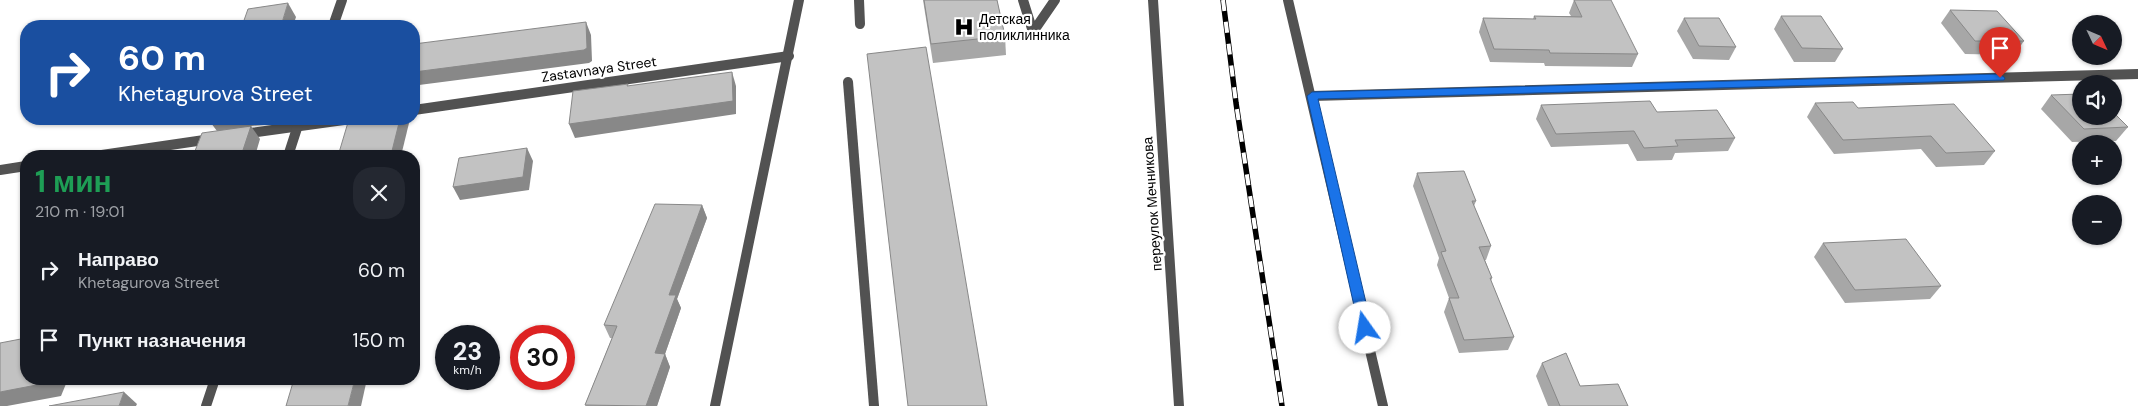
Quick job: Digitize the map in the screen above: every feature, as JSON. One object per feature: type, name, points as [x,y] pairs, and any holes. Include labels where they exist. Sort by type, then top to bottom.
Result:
[{"type":"street","points":[[335,20],[342,0]]},
{"type":"street","points":[[715,406],[799,0]]},
{"type":"street","points":[[858,0],[860,24]]},
{"type":"street","points":[[1023,0],[1033,32],[1055,0]]},
{"type":"street","name":"переулок Мечникова","points":[[1153,0],[1179,406]]},
{"type":"street","points":[[1288,0],[1383,406]]},
{"type":"street","name":"Zastavnaya Street","points":[[420,109],[788,56]]},
{"type":"street","points":[[1312,96],[2138,74]]},
{"type":"street","points":[[848,82],[874,406]]},
{"type":"street","points":[[136,150],[225,137],[288,125]]},
{"type":"street","points":[[290,150],[298,125]]},
{"type":"street","points":[[0,170],[20,167]]},
{"type":"street","points":[[206,406],[213,385]]},
{"type":"building","name":"Детская поликлинника","points":[[924,0],[997,0],[1005,36],[931,44]]},
{"type":"building","points":[[1574,0],[1611,0],[1638,54],[1550,53],[1549,50],[1494,49],[1483,18],[1536,19],[1534,16],[1582,17]]},
{"type":"building","points":[[288,3],[283,20],[244,20],[248,9]]},
{"type":"building","points":[[1950,10],[1997,11],[2024,41],[1975,41]]},
{"type":"building","points":[[1781,16],[1821,16],[1843,49],[1802,48]]},
{"type":"building","points":[[1684,18],[1719,18],[1736,47],[1699,46]]},
{"type":"building","points":[[586,22],[587,48],[584,50],[420,71],[420,43]]},
{"type":"building","points":[[926,47],[987,406],[908,406],[867,54]]},
{"type":"building","points":[[732,72],[733,101],[569,124],[573,91]]},
{"type":"building","points":[[2072,94],[2072,117],[2051,95]]},
{"type":"building","points":[[1650,101],[1657,112],[1717,110],[1735,138],[1675,140],[1678,146],[1644,148],[1634,131],[1556,134],[1541,105]]},
{"type":"building","points":[[1853,102],[1858,108],[1954,104],[1995,151],[1946,153],[1931,136],[1843,140],[1815,103]]},
{"type":"building","points":[[2122,121],[2128,127],[2084,129],[2080,125],[2122,125]]},
{"type":"building","points":[[347,125],[398,125],[392,150],[340,150]]},
{"type":"building","points":[[251,126],[243,150],[195,150],[202,133]]},
{"type":"building","points":[[527,148],[523,177],[453,187],[459,158]]},
{"type":"building","points":[[1464,171],[1476,201],[1472,201],[1491,246],[1479,247],[1514,337],[1464,340],[1449,298],[1459,298],[1441,252],[1446,251],[1417,173]]},
{"type":"building","points":[[655,204],[702,205],[669,295],[676,295],[655,353],[665,354],[646,406],[585,405],[617,326],[604,325]]},
{"type":"building","points":[[1906,239],[1941,286],[1855,290],[1823,243]]},
{"type":"building","points":[[20,339],[20,385],[37,385],[0,392],[0,343]]},
{"type":"building","points":[[1566,353],[1580,386],[1618,384],[1628,406],[1560,406],[1542,363]]},
{"type":"building","points":[[292,385],[353,385],[348,406],[286,406]]},
{"type":"building","points":[[124,392],[119,406],[49,406]]},
{"type":"railway","points":[[1223,0],[1236,103],[1282,406]]},
{"type":"place","name":"Детская поликлинника","points":[[964,27]]},
{"type":"route","points":[[1365,328],[1312,96],[2000,78]]}]
